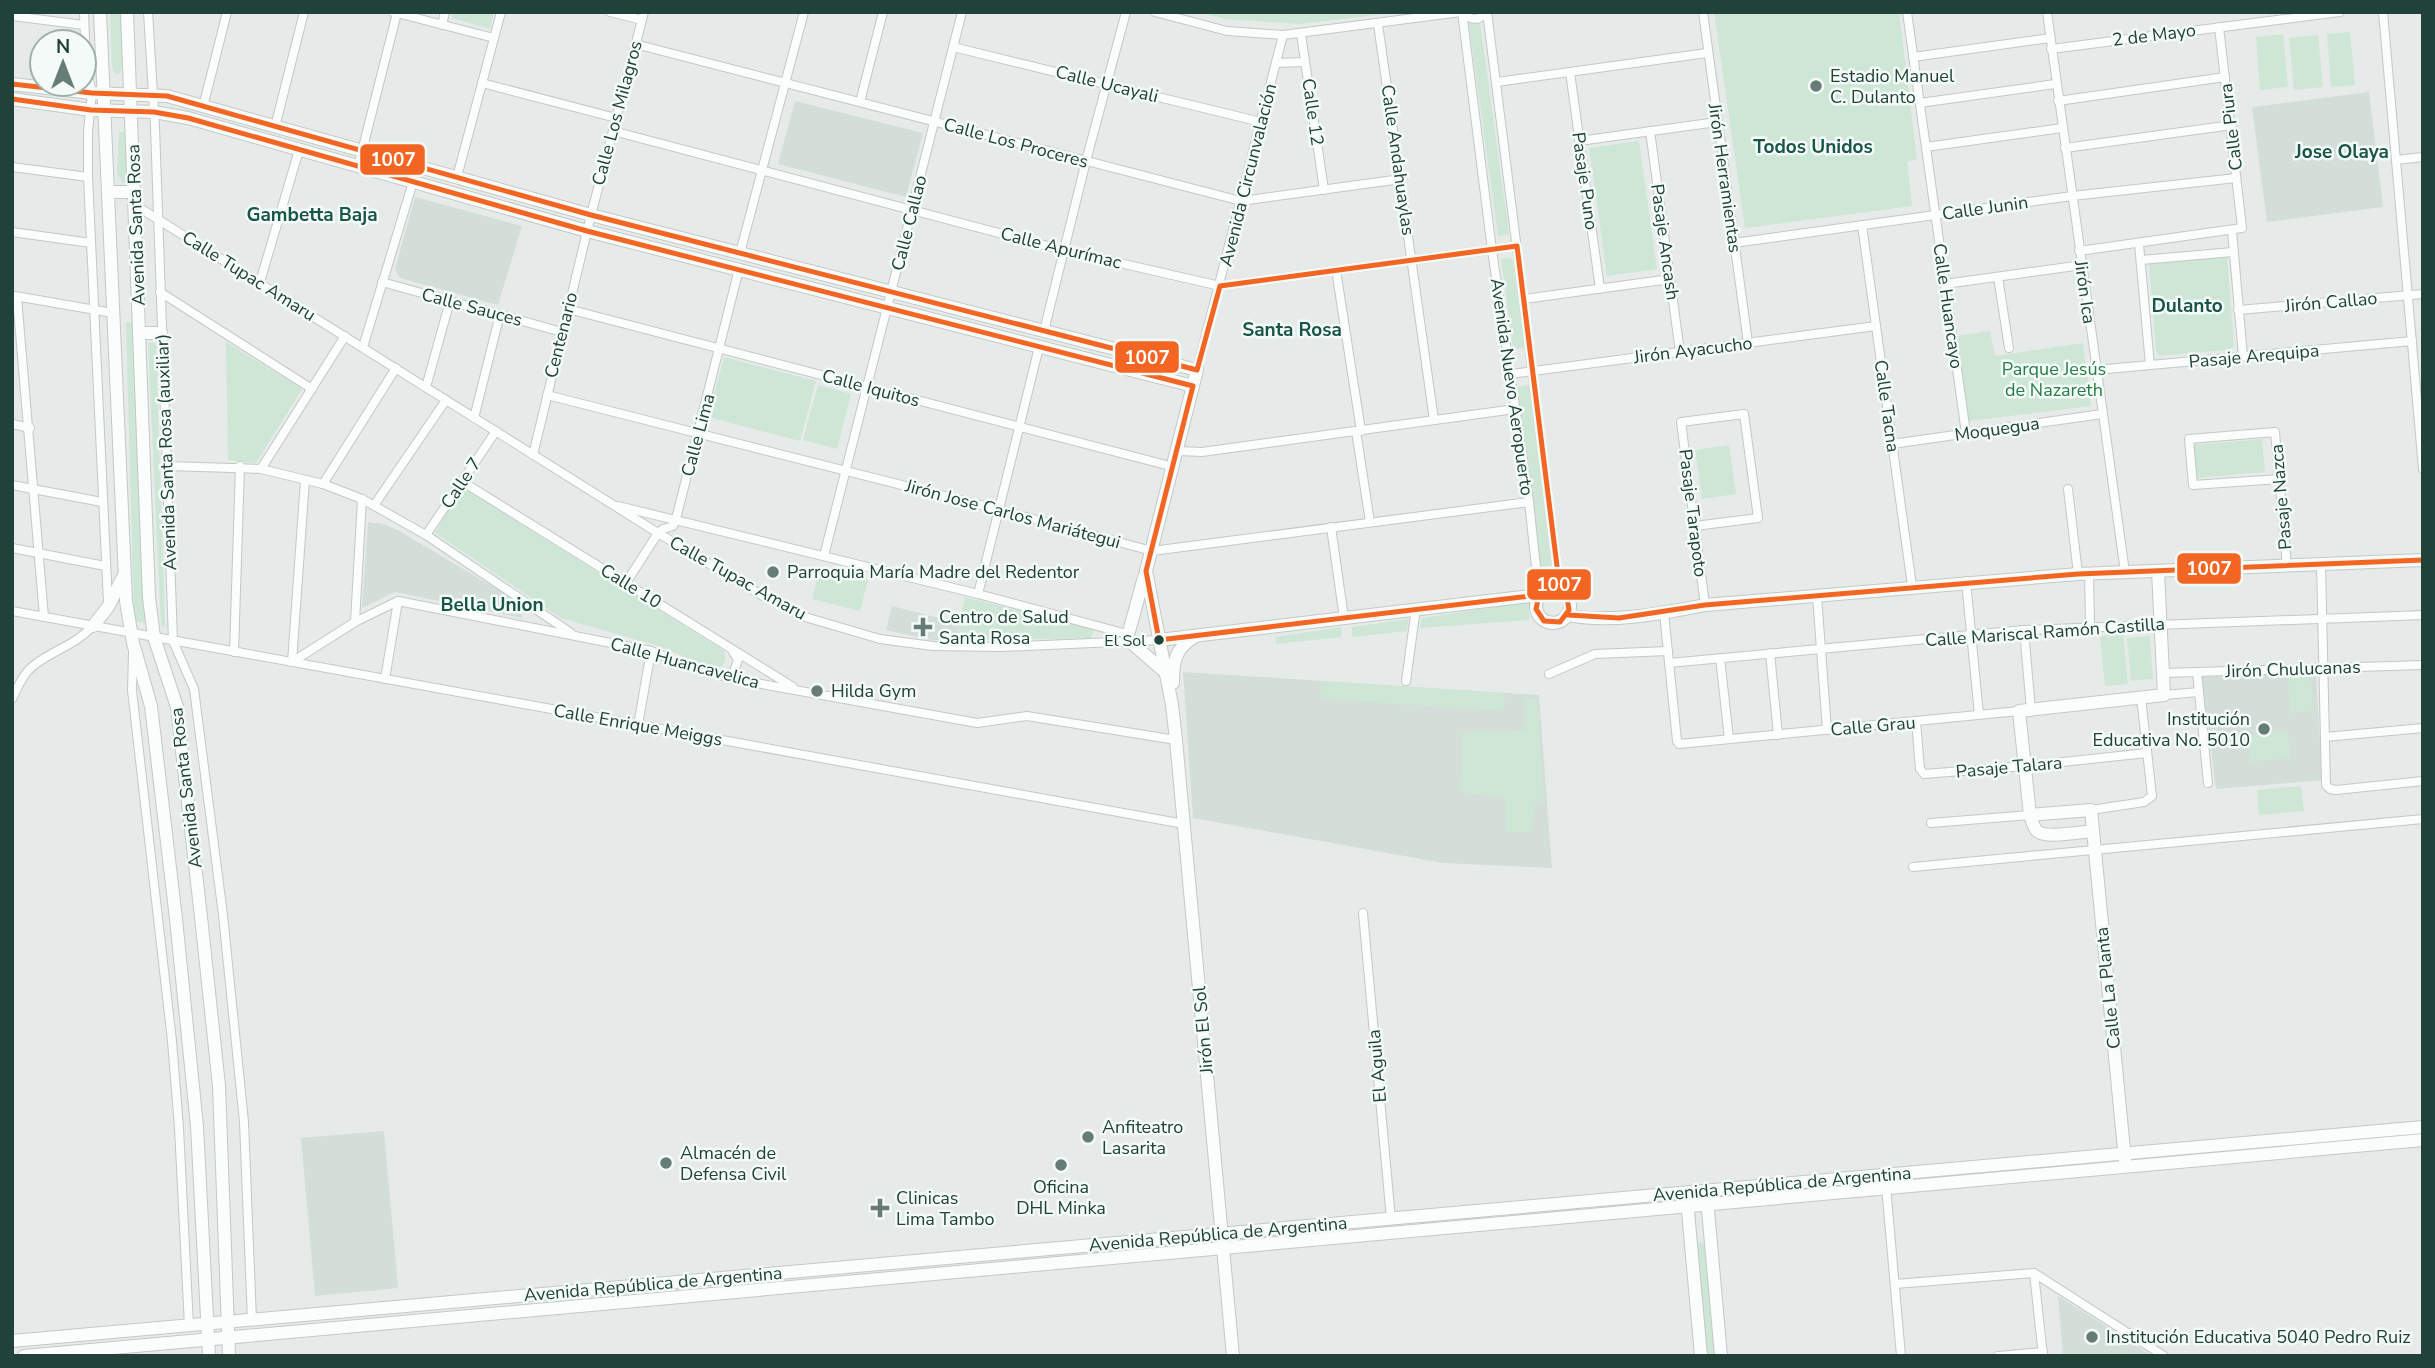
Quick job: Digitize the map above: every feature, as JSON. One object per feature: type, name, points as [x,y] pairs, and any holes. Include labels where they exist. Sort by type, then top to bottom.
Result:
[{"type":"main road","name":"Avenida Santa Rosa","points":[[98,93],[100,12]]},
{"type":"main road","name":"Avenida Santa Rosa","points":[[127,12],[149,598],[154,637],[177,707],[203,930],[219,1086],[229,1356]]},
{"type":"main road","points":[[98,93],[153,94],[591,215],[1197,370]]},
{"type":"main road","name":"Avenida Santa Rosa","points":[[98,98],[108,192],[125,574],[132,638],[151,706],[181,972],[197,1126],[209,1356]]},
{"type":"main road","points":[[12,99],[98,111],[154,112],[188,118],[587,230],[1193,386]]},
{"type":"main road","points":[[108,192],[135,199]]},
{"type":"main road","points":[[141,333],[161,333]]},
{"type":"main road","name":"Avenida Circunvalación","points":[[1159,640],[1146,571],[1197,370]]},
{"type":"main road","points":[[1568,615],[1589,619],[1664,613],[1705,605],[2084,573],[2423,560]]},
{"type":"main road","points":[[1146,571],[1128,638],[1165,673]]},
{"type":"main road","points":[[2158,571],[2164,695]]},
{"type":"main road","points":[[93,626],[108,607],[125,574]]},
{"type":"main road","points":[[1548,589],[1560,590],[1565,593],[1570,603],[1568,615],[1560,622],[1544,621],[1536,611],[1535,604],[1539,595],[1548,589]]},
{"type":"main road","name":"Calle Tupac Amaru","points":[[1159,640],[1539,595]]},
{"type":"main road","name":"Jirón El Sol","points":[[1172,705],[1175,656],[1184,643],[1195,636]]},
{"type":"main road","name":"Jirón El Sol","points":[[1159,640],[1176,740],[1233,1356]]},
{"type":"main road","name":"Calle Grau","points":[[2025,711],[2164,695]]},
{"type":"main road","points":[[2025,711],[2025,766],[2030,815],[2035,829],[2040,833],[2052,835],[2093,831]]},
{"type":"main road","points":[[2030,815],[2091,810]]},
{"type":"main road","name":"Calle La Planta","points":[[2091,810],[2126,1167]]},
{"type":"main road","name":"Avenida República de Argentina","points":[[12,1341],[2423,1127]]},
{"type":"main road","name":"Avenida República de Argentina","points":[[24,1356],[164,1350],[228,1338],[2423,1140]]},
{"type":"main road","points":[[1706,1191],[1721,1356]]},
{"type":"main road","points":[[1686,1192],[1700,1356]]},
{"type":"street","points":[[12,16],[84,26],[83,12]]},
{"type":"street","name":"Avenida Santa Rosa (auxiliar)","points":[[148,12],[173,640]]},
{"type":"street","points":[[203,107],[227,12]]},
{"type":"street","points":[[275,127],[304,12]]},
{"type":"street","points":[[442,25],[445,12]]},
{"type":"street","points":[[457,177],[500,12]]},
{"type":"street","points":[[610,12],[643,16]]},
{"type":"street","points":[[740,253],[804,12]]},
{"type":"street","points":[[860,102],[883,12]]},
{"type":"street","name":"Calle Callao","points":[[824,556],[962,12]]},
{"type":"street","points":[[1044,331],[1126,12]]},
{"type":"street","points":[[1155,12],[1227,31],[1283,36],[1461,12],[1474,19],[1480,18],[1486,12]]},
{"type":"street","name":"Avenida Nuevo Aeropuerto","points":[[1461,12],[1529,502],[1539,595]]},
{"type":"street","name":"Avenida Nuevo Aeropuerto","points":[[1486,12],[1560,590]]},
{"type":"street","name":"Jirón Herramientas","points":[[1703,12],[1748,343]]},
{"type":"street","name":"Calle Huancayo","points":[[1907,12],[1966,433]]},
{"type":"street","name":"Jirón Ica","points":[[2047,12],[2125,572]]},
{"type":"street","name":"2 de Mayo","points":[[2051,48],[2340,12]]},
{"type":"street","points":[[2383,12],[2423,469]]},
{"type":"street","points":[[358,167],[395,13],[494,38]]},
{"type":"street","name":"Calle Los Milagros","points":[[591,215],[643,16]]},
{"type":"street","name":"Calle Andahuaylas","points":[[1378,24],[1434,420]]},
{"type":"street","name":"Calle Piura","points":[[2219,27],[2242,227],[2232,231]]},
{"type":"street","name":"Calle 12","points":[[1301,34],[1324,190]]},
{"type":"street","name":"Avenida Circunvalación","points":[[1197,370],[1283,36]]},
{"type":"street","points":[[1913,57],[2050,38]]},
{"type":"street","name":"Calle Los Proceres","points":[[635,44],[1241,201],[1401,179]]},
{"type":"street","name":"Calle Ucayali","points":[[953,47],[1261,122]]},
{"type":"street","points":[[1497,82],[1707,53]]},
{"type":"street","points":[[1276,63],[1306,62]]},
{"type":"street","name":"Pasaje Puno","points":[[1570,72],[1600,289]]},
{"type":"street","points":[[2058,101],[2225,77]]},
{"type":"street","points":[[482,83],[616,118]]},
{"type":"street","points":[[1920,103],[2055,84]]},
{"type":"street","points":[[98,111],[88,131],[88,177],[108,607]]},
{"type":"street","points":[[1579,141],[1717,122]]},
{"type":"street","points":[[2065,148],[2232,125]]},
{"type":"street","points":[[1926,147],[2062,128]]},
{"type":"street","name":"Calle Apurímac","points":[[612,131],[1063,250],[1220,286],[1517,246]]},
{"type":"street","name":"Pasaje Ancash","points":[[1650,131],[1680,352]]},
{"type":"street","points":[[260,282],[299,150]]},
{"type":"street","points":[[2396,160],[2423,157]]},
{"type":"street","points":[[12,167],[88,177]]},
{"type":"street","name":"Calle Junin","points":[[1734,243],[2072,196],[2236,178]]},
{"type":"street","points":[[363,347],[412,182]]},
{"type":"street","name":"Calle Tupac Amaru","points":[[135,199],[157,218],[611,505],[796,613],[880,639],[915,645],[977,647],[1128,638],[1159,640]]},
{"type":"street","name":"Centenario","points":[[533,455],[591,215]]},
{"type":"street","name":"Calle Tacna","points":[[1862,225],[1912,586]]},
{"type":"street","points":[[2080,251],[2232,231],[2243,356]]},
{"type":"street","points":[[12,232],[91,243]]},
{"type":"street","points":[[2139,244],[2150,365]]},
{"type":"street","points":[[2141,260],[2233,252]]},
{"type":"street","points":[[1945,284],[2082,265]]},
{"type":"street","name":"Calle Lima","points":[[676,519],[739,270]]},
{"type":"street","points":[[1336,270],[1370,522]]},
{"type":"street","points":[[1998,277],[2009,348]]},
{"type":"street","points":[[1524,299],[1670,279]]},
{"type":"street","name":"Calle Sauces","points":[[382,282],[562,332]]},
{"type":"street","points":[[160,292],[312,389]]},
{"type":"street","name":"Jirón Callao","points":[[2238,310],[2423,294]]},
{"type":"street","points":[[44,617],[30,428],[15,296],[113,313]]},
{"type":"street","points":[[426,387],[450,301]]},
{"type":"street","name":"Calle Iquitos","points":[[568,309],[1174,467]]},
{"type":"street","points":[[474,418],[500,314]]},
{"type":"street","name":"Jirón Ayacucho","points":[[1511,374],[1876,326]]},
{"type":"street","points":[[261,468],[345,336]]},
{"type":"street","name":"Pasaje Arequipa","points":[[2096,370],[2412,341]]},
{"type":"street","points":[[978,594],[1040,347]]},
{"type":"street","points":[[12,363],[23,365]]},
{"type":"street","points":[[323,484],[396,368]]},
{"type":"street","name":"Jirón Jose Carlos Mariátegui","points":[[547,395],[1152,551],[1529,502]]},
{"type":"street","points":[[375,504],[446,400]]},
{"type":"street","points":[[1178,451],[1202,452],[1515,409]]},
{"type":"street","name":"Pasaje Tarapoto","points":[[1695,526],[1758,518],[1744,414],[1681,422],[1705,605]]},
{"type":"street","name":"Moquegua","points":[[1892,444],[2102,414]]},
{"type":"street","points":[[12,424],[30,428]]},
{"type":"street","name":"Calle 7","points":[[426,535],[496,432]]},
{"type":"street","name":"Pasaje Nazca","points":[[2279,479],[2193,485],[2189,439],[2276,432],[2287,566]]},
{"type":"street","points":[[167,466],[261,468],[323,484],[375,504],[426,535],[575,636]]},
{"type":"street","points":[[234,652],[240,466]]},
{"type":"street","points":[[292,662],[305,480]]},
{"type":"street","name":"Calle 10","points":[[463,482],[799,691]]},
{"type":"street","points":[[12,485],[102,502]]},
{"type":"street","points":[[2068,489],[2091,626]]},
{"type":"street","points":[[355,622],[362,499]]},
{"type":"street","name":"Calle Tupac Amaru","points":[[611,505],[978,594],[1128,638]]},
{"type":"street","points":[[626,583],[658,533],[673,526],[676,519]]},
{"type":"street","points":[[1331,527],[1344,618]]},
{"type":"street","points":[[12,548],[105,566]]},
{"type":"street","points":[[2321,564],[2326,785],[2330,789],[2423,781]]},
{"type":"street","points":[[1966,582],[1979,715]]},
{"type":"street","points":[[1817,596],[1827,730]]},
{"type":"street","points":[[292,662],[355,622],[398,601]]},
{"type":"street","points":[[385,679],[398,601]]},
{"type":"street","name":"Calle Huancavelica","points":[[398,601],[650,651],[690,667],[723,676],[977,723],[1027,716],[1176,740]]},
{"type":"street","points":[[1406,681],[1416,608]]},
{"type":"street","name":"Calle Enrique Meiggs","points":[[12,611],[93,626],[132,638],[173,640],[1184,824]]},
{"type":"street","name":"Calle Grau","points":[[1664,613],[1677,741],[1684,744],[2025,711]]},
{"type":"street","name":"Calle Mariscal Ramón Castilla","points":[[1669,663],[2024,630],[2423,615]]},
{"type":"street","points":[[12,699],[31,667],[75,643],[93,626]]},
{"type":"street","points":[[2024,630],[2025,711]]},
{"type":"street","points":[[132,638],[132,690],[172,1041],[189,1326]]},
{"type":"street","points":[[173,640],[194,689],[223,915],[244,1122],[252,1320]]},
{"type":"street","points":[[723,676],[733,674],[736,670],[738,660],[731,649]]},
{"type":"street","points":[[638,725],[650,651]]},
{"type":"street","points":[[1549,674],[1595,654],[1668,651]]},
{"type":"street","points":[[1770,653],[1778,735]]},
{"type":"street","points":[[1720,658],[1729,739]]},
{"type":"street","name":"Jirón Chulucanas","points":[[2164,673],[2423,665]]},
{"type":"street","points":[[2197,672],[2208,783]]},
{"type":"street","name":"Calle Grau","points":[[2164,695],[2199,692]]},
{"type":"street","points":[[2091,810],[2150,800],[2153,792],[2141,697]]},
{"type":"street","name":"Pasaje Talara","points":[[1916,722],[1920,769],[1924,774],[2147,753]]},
{"type":"street","points":[[2325,737],[2423,728]]},
{"type":"street","points":[[1931,823],[2030,815]]},
{"type":"street","points":[[1913,867],[2423,819]]},
{"type":"street","name":"El Aguila","points":[[1363,913],[1391,1219]]},
{"type":"street","points":[[1885,1175],[1901,1356]]},
{"type":"street","points":[[1895,1284],[2034,1273],[2164,1356]]},
{"type":"street","points":[[1998,1356],[2043,1354],[2034,1273]]},
{"type":"shaded area","points":[[2369,92],[2383,207],[2267,222],[2252,107]]},
{"type":"shaded area","points":[[795,101],[923,133],[906,197],[778,164]]},
{"type":"shaded area","points":[[415,197],[522,226],[498,305],[400,278],[395,269]]},
{"type":"shaded area","points":[[368,522],[384,524],[401,532],[519,602],[522,618],[395,592],[362,608]]},
{"type":"shaded area","name":"Centro de Salud Santa Rosa","points":[[892,606],[959,623],[955,641],[932,640],[886,630]]},
{"type":"shaded area","points":[[1183,672],[1539,695],[1552,868],[1443,863],[1193,818]]},
{"type":"shaded area","name":"Institución Educativa No. 5010","points":[[2316,673],[2322,780],[2216,789],[2202,677]]},
{"type":"shaded area","points":[[384,1131],[398,1288],[315,1296],[301,1138]]},
{"type":"shaded area","name":"Institución Educativa 5040 Pedro Ruiz","points":[[2058,1296],[2093,1318],[2152,1356],[2063,1356]]},
{"type":"green space","points":[[110,12],[122,12],[123,67],[119,74],[114,73],[112,67]]},
{"type":"green space","points":[[453,12],[494,12],[490,29],[452,18]]},
{"type":"green space","points":[[1197,12],[1402,12],[1299,24],[1225,19]]},
{"type":"green space","name":"Estadio Manuel C. Dulanto","points":[[1714,12],[1899,12],[1917,159],[1907,162],[1912,206],[1745,228]]},
{"type":"green space","points":[[1480,22],[1509,234],[1498,236],[1469,24]]},
{"type":"green space","points":[[2350,32],[2355,85],[2331,87],[2327,34]]},
{"type":"green space","points":[[2283,34],[2288,87],[2260,90],[2256,37]]},
{"type":"green space","points":[[2318,35],[2323,87],[2294,90],[2289,38]]},
{"type":"green space","points":[[119,131],[127,134],[130,177],[123,183],[117,174]]},
{"type":"green space","points":[[1639,141],[1657,269],[1607,276],[1589,148]]},
{"type":"green space","points":[[2227,255],[2234,346],[2229,350],[2159,356],[2156,351],[2149,264]]},
{"type":"green space","points":[[1512,258],[1525,348],[1513,349],[1501,259]]},
{"type":"green space","points":[[134,321],[145,623],[134,621],[126,323]]},
{"type":"green space","name":"Parque Jesús de Nazareth","points":[[1990,331],[1995,356],[2083,343],[2091,406],[1969,421],[1956,336]]},
{"type":"green space","points":[[226,342],[302,389],[256,463],[228,460]]},
{"type":"green space","points":[[148,343],[156,343],[165,627],[161,625]]},
{"type":"green space","points":[[724,357],[816,381],[800,441],[708,417]]},
{"type":"green space","points":[[818,385],[851,394],[837,449],[803,440]]},
{"type":"green space","points":[[1530,385],[1555,565],[1541,567],[1516,387]]},
{"type":"green space","points":[[2262,439],[2265,472],[2195,478],[2192,445]]},
{"type":"green space","points":[[1729,445],[1736,494],[1702,499],[1695,450]]},
{"type":"green space","points":[[462,487],[723,650],[724,664],[711,668],[659,646],[561,618],[435,533]]},
{"type":"green space","points":[[820,568],[868,580],[860,611],[812,599]]},
{"type":"green space","points":[[965,597],[1094,630],[1091,638],[955,641]]},
{"type":"green space","points":[[1529,602],[1529,620],[1420,628],[1422,618]]},
{"type":"green space","points":[[1408,619],[1407,631],[1352,637],[1352,627]]},
{"type":"green space","points":[[1341,627],[1342,637],[1276,644],[1275,637]]},
{"type":"green space","points":[[2123,634],[2128,684],[2105,686],[2100,636]]},
{"type":"green space","points":[[2150,636],[2153,679],[2131,681],[2127,638]]},
{"type":"green space","points":[[2311,676],[2313,711],[2290,713],[2288,677]]},
{"type":"green space","points":[[1321,681],[1505,693],[1504,711],[1320,699]]},
{"type":"green space","points":[[1525,698],[1537,698],[1544,800],[1535,803],[1531,832],[1506,832],[1505,798],[1460,792],[1463,732],[1524,730]]},
{"type":"green space","points":[[2288,731],[2291,758],[2250,762],[2247,735]]},
{"type":"green space","points":[[2301,786],[2304,811],[2259,815],[2257,790]]},
{"type":"green space","points":[[1697,1242],[1704,1243],[1715,1356],[1708,1356]]},
{"type":"transit line","name":"1007","points":[[12,84],[92,93],[167,96],[591,215],[1197,370],[1220,286],[1517,246],[1560,590],[1567,598],[1569,610],[1560,622],[1544,621],[1536,609],[1539,595],[1159,640],[1146,571],[1193,386],[587,231],[188,118],[154,112],[91,110],[12,99]]},
{"type":"transit line","name":"1007","points":[[1568,615],[1619,618],[1705,605],[2078,574],[2423,560]]},
{"type":"place","name":"Estadio Manuel C. Dulanto","points":[[1816,86]]},
{"type":"place","name":"Parroquia María Madre del Redentor","points":[[773,572]]},
{"type":"place","name":"Centro de Salud Santa Rosa","points":[[923,627]]},
{"type":"place","name":"El Sol","points":[[1159,640]]},
{"type":"place","name":"Hilda Gym","points":[[817,691]]},
{"type":"place","name":"Institución Educativa No. 5010","points":[[2264,729]]},
{"type":"place","name":"Anfiteatro Lasarita","points":[[1088,1137]]},
{"type":"place","name":"Almacén de Defensa Civil","points":[[666,1163]]},
{"type":"place","name":"Oficina DHL Minka","points":[[1061,1165]]},
{"type":"place","name":"Clinicas Lima Tambo","points":[[880,1208]]},
{"type":"place","name":"Institución Educativa 5040 Pedro Ruiz","points":[[2092,1337]]},
{"type":"district","name":"Todos Unidos","points":[[1813,146]]},
{"type":"district","name":"Jose Olaya","points":[[2342,151]]},
{"type":"district","name":"Gambetta Baja","points":[[312,214]]},
{"type":"district","name":"Dulanto","points":[[2187,305]]},
{"type":"district","name":"Santa Rosa","points":[[1292,329]]},
{"type":"district","name":"Bella Union","points":[[492,604]]}]
